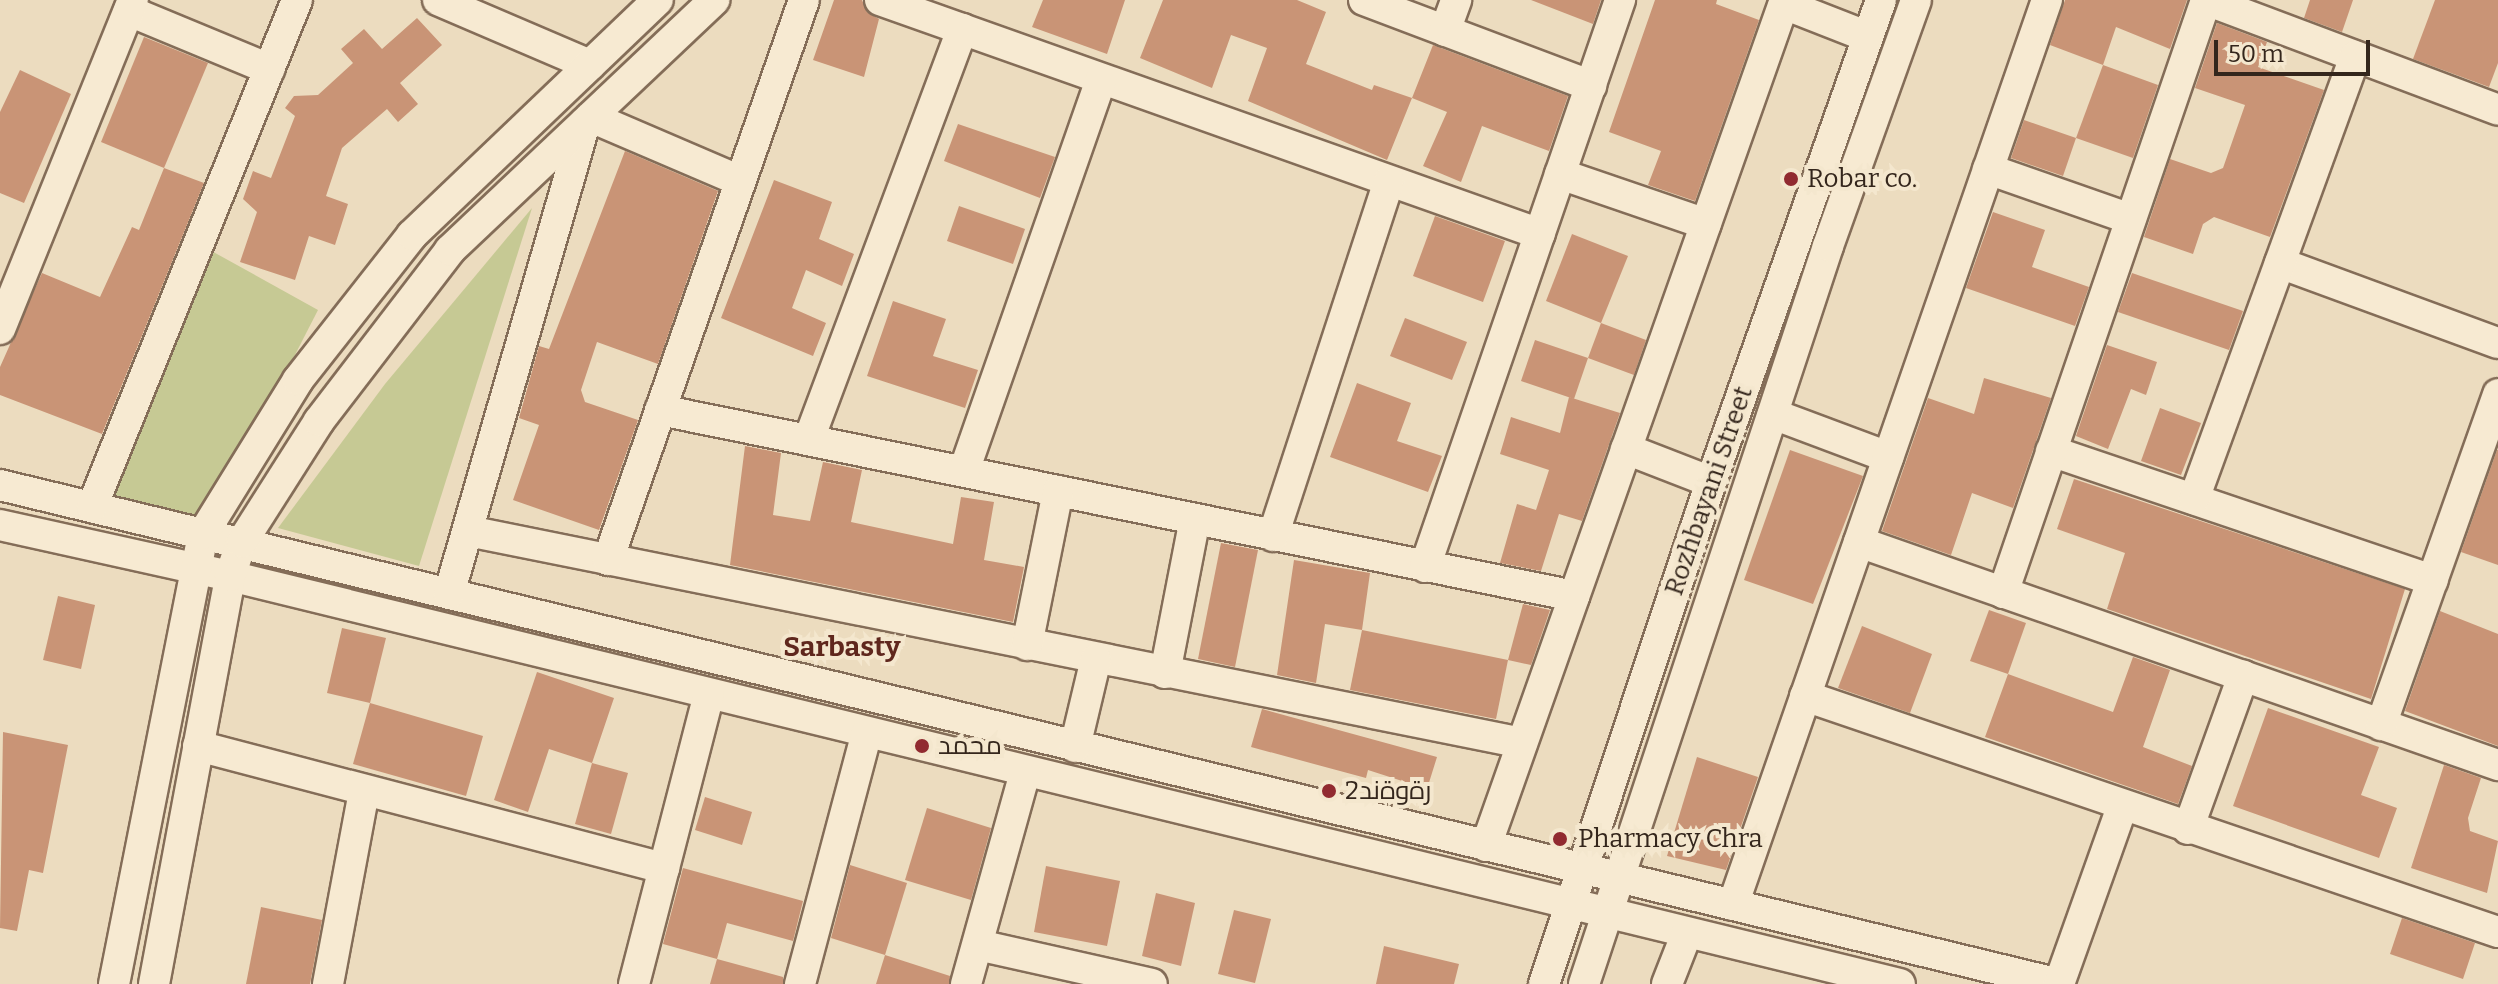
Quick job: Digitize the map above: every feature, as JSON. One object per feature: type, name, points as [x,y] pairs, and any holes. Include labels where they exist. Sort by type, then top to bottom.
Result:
[{"type":"street","points":[[92,507],[297,0]]},
{"type":"street","points":[[438,0],[590,65]]},
{"type":"street","points":[[114,984],[187,599],[203,534],[298,380],[412,235],[658,0]]},
{"type":"street","points":[[154,984],[230,576],[248,532],[319,421],[404,305],[450,250],[714,0]]},
{"type":"street","points":[[608,560],[804,0]]},
{"type":"street","points":[[880,0],[954,17],[1101,79],[1540,234]]},
{"type":"street","points":[[1364,0],[1591,86]]},
{"type":"street","points":[[1445,31],[1456,0]]},
{"type":"street","points":[[1425,567],[1620,0]]},
{"type":"street","name":"Rozhbayani Street","points":[[1544,984],[1711,482],[1881,0]]},
{"type":"street","name":"Rozhbayani Street","points":[[1584,984],[1828,246],[1916,0]]},
{"type":"street","points":[[1733,905],[2047,0]]},
{"type":"street","points":[[2003,593],[2206,0],[2498,110]]},
{"type":"street","points":[[1486,846],[1785,2],[1868,37]]},
{"type":"street","points":[[0,329],[131,6],[269,69]]},
{"type":"street","points":[[809,439],[954,17]]},
{"type":"street","points":[[2194,499],[2355,56]]},
{"type":"street","points":[[964,471],[1101,79]]},
{"type":"street","points":[[588,120],[740,181]]},
{"type":"street","points":[[449,594],[588,120]]},
{"type":"street","points":[[1988,169],[2131,219]]},
{"type":"street","points":[[1560,174],[1706,224]]},
{"type":"street","points":[[1273,536],[1389,181]]},
{"type":"street","points":[[1796,235],[1828,246]]},
{"type":"street","points":[[2280,263],[2498,343]]},
{"type":"street","points":[[2381,725],[2498,394]]},
{"type":"street","points":[[660,410],[1574,596]]},
{"type":"street","points":[[1773,414],[1888,457]]},
{"type":"street","points":[[1626,449],[1711,482]]},
{"type":"street","points":[[2051,451],[2433,580]]},
{"type":"street","points":[[0,485],[203,534],[248,532],[449,594],[2059,984],[2122,807]]},
{"type":"street","points":[[1027,645],[1058,491]]},
{"type":"street","points":[[222,501],[248,532]]},
{"type":"street","points":[[1165,673],[1195,519]]},
{"type":"street","points":[[1,529],[230,576],[1900,984]]},
{"type":"street","points":[[468,531],[1522,743]]},
{"type":"street","points":[[1859,542],[2498,765]]},
{"type":"street","points":[[187,599],[224,606]]},
{"type":"street","points":[[1075,747],[1096,659]]},
{"type":"street","points":[[2188,829],[2243,676]]},
{"type":"street","points":[[634,984],[709,695]]},
{"type":"street","points":[[1805,696],[2122,807],[2498,932]]},
{"type":"street","points":[[930,749],[940,714]]},
{"type":"street","points":[[800,984],[867,733]]},
{"type":"street","points":[[198,746],[664,868]]},
{"type":"street","points":[[966,984],[1025,772]]},
{"type":"street","points":[[328,984],[364,791]]},
{"type":"street","points":[[1667,984],[1687,933]]},
{"type":"street","points":[[978,945],[1152,984]]},
{"type":"green space","points":[[532,208],[419,566],[278,528],[385,384]]},
{"type":"green space","points":[[199,244],[318,310],[203,534],[92,507]]},
{"type":"building","points":[[834,0],[862,0],[867,12],[879,19],[864,77],[813,60]]},
{"type":"building","points":[[1043,0],[1125,0],[1107,54],[1032,27]]},
{"type":"building","points":[[1163,0],[1297,0],[1326,12],[1306,64],[1372,90],[1374,85],[1412,98],[1387,160],[1248,101],[1267,48],[1231,35],[1212,88],[1140,58]]},
{"type":"building","points":[[1531,0],[1601,0],[1593,24]]},
{"type":"building","points":[[1655,0],[1717,0],[1716,4],[1759,20],[1695,201],[1648,185],[1661,151],[1609,132]]},
{"type":"building","points":[[2065,0],[2187,0],[2170,49],[2116,27],[2103,65],[2050,45]]},
{"type":"building","points":[[2310,0],[2353,0],[2342,32],[2304,18]]},
{"type":"building","points":[[2435,0],[2498,0],[2498,63],[2489,87],[2413,59]]},
{"type":"building","points":[[417,18],[442,45],[400,83],[418,104],[398,122],[387,109],[342,148],[326,196],[348,204],[335,245],[309,236],[295,280],[240,262],[257,212],[243,199],[253,171],[271,178],[295,116],[285,108],[294,96],[318,95],[353,63],[341,49],[364,29],[382,49]]},
{"type":"building","points":[[2217,23],[2267,42],[2258,67],[2324,90],[2270,237],[2214,217],[2203,224],[2193,254],[2144,237],[2170,159],[2211,173],[2223,168],[2245,105],[2195,88]]},
{"type":"building","points":[[144,37],[208,63],[164,168],[101,142]]},
{"type":"building","points":[[1433,45],[1568,96],[1549,151],[1482,126],[1461,182],[1423,166],[1447,112],[1412,98]]},
{"type":"building","points":[[2103,65],[2158,85],[2133,158],[2076,138]]},
{"type":"building","points":[[20,70],[71,94],[24,203],[0,193],[0,112]]},
{"type":"building","points":[[2024,120],[2076,138],[2063,176],[2011,158]]},
{"type":"building","points":[[958,124],[1055,157],[1040,198],[944,161]]},
{"type":"building","points":[[625,151],[718,191],[658,364],[597,342],[581,390],[585,402],[638,420],[599,530],[513,500],[539,425],[519,418],[539,346],[549,349]]},
{"type":"building","points":[[164,168],[204,183],[102,434],[0,395],[0,367],[42,273],[100,297],[132,227],[139,230]]},
{"type":"building","points":[[774,180],[832,202],[819,239],[854,254],[842,286],[806,270],[792,308],[826,323],[813,356],[721,318]]},
{"type":"building","points":[[959,206],[1025,229],[1013,264],[947,241]]},
{"type":"building","points":[[1993,212],[2045,230],[2032,267],[2089,287],[2075,326],[1966,288]]},
{"type":"building","points":[[1435,216],[1505,241],[1483,302],[1413,276]]},
{"type":"building","points":[[1572,234],[1628,256],[1601,323],[1546,301]]},
{"type":"building","points":[[2132,273],[2243,311],[2229,350],[2118,312]]},
{"type":"building","points":[[893,301],[946,319],[933,356],[978,370],[965,408],[867,376]]},
{"type":"building","points":[[1405,318],[1467,342],[1452,380],[1390,356]]},
{"type":"building","points":[[1601,323],[1646,340],[1634,375],[1588,358]]},
{"type":"building","points":[[1535,340],[1588,358],[1574,399],[1521,381]]},
{"type":"building","points":[[2107,345],[2157,362],[2146,395],[2131,389],[2108,449],[2076,436]]},
{"type":"building","points":[[1984,378],[2051,398],[2013,508],[1972,493],[1951,555],[1882,531],[1928,398],[1974,414]]},
{"type":"building","points":[[1357,383],[1411,403],[1397,441],[1442,456],[1428,492],[1330,457]]},
{"type":"building","points":[[1569,397],[1620,413],[1582,521],[1559,514],[1541,571],[1500,563],[1517,504],[1536,510],[1549,470],[1500,454],[1511,417],[1560,433]]},
{"type":"building","points":[[2160,408],[2201,423],[2181,475],[2141,461]]},
{"type":"building","points":[[745,446],[781,453],[773,515],[810,521],[823,462],[862,470],[851,522],[953,544],[961,497],[994,502],[984,560],[1024,567],[1013,622],[730,565]]},
{"type":"building","points":[[1790,450],[1863,476],[1813,604],[1744,580]]},
{"type":"building","points":[[2498,450],[2498,565],[2461,552]]},
{"type":"building","points":[[2074,479],[2405,589],[2371,699],[2107,609],[2125,553],[2057,529]]},
{"type":"building","points":[[1221,543],[1258,550],[1235,667],[1198,659]]},
{"type":"building","points":[[1294,560],[1370,573],[1362,630],[1325,624],[1316,683],[1277,675]]},
{"type":"building","points":[[58,596],[95,605],[81,669],[43,660]]},
{"type":"building","points":[[1523,604],[1550,610],[1531,665],[1508,660]]},
{"type":"building","points":[[1989,610],[2026,623],[2008,674],[1970,661]]},
{"type":"building","points":[[2440,611],[2498,634],[2498,746],[2405,711]]},
{"type":"building","points":[[1862,626],[1932,654],[1910,713],[1838,688]]},
{"type":"building","points":[[342,628],[386,638],[370,703],[327,693]]},
{"type":"building","points":[[1362,630],[1508,660],[1496,719],[1350,690]]},
{"type":"building","points":[[2133,657],[2170,670],[2143,747],[2192,766],[2178,804],[1985,737],[2008,674],[2113,712]]},
{"type":"building","points":[[537,672],[614,698],[592,763],[549,749],[528,812],[494,800]]},
{"type":"building","points":[[370,703],[483,736],[466,796],[353,764]]},
{"type":"building","points":[[2268,708],[2379,747],[2361,795],[2397,808],[2379,858],[2233,806]]},
{"type":"building","points":[[1262,709],[1437,757],[1427,789],[1368,770],[1366,778],[1251,747]]},
{"type":"building","points":[[3,732],[68,745],[43,873],[29,870],[17,931],[0,928]]},
{"type":"building","points":[[1697,757],[1758,777],[1726,870],[1667,856]]},
{"type":"building","points":[[592,763],[628,773],[611,834],[575,824]]},
{"type":"building","points":[[2444,765],[2481,778],[2468,818],[2470,831],[2498,841],[2487,893],[2411,868]]},
{"type":"building","points":[[705,797],[752,812],[742,845],[695,830]]},
{"type":"building","points":[[927,808],[991,828],[971,900],[905,880]]},
{"type":"building","points":[[850,865],[907,883],[885,955],[831,938]]},
{"type":"building","points":[[1046,866],[1120,881],[1107,946],[1034,932]]},
{"type":"building","points":[[683,868],[803,901],[793,941],[727,923],[717,959],[663,944]]},
{"type":"building","points":[[1156,893],[1195,903],[1181,966],[1142,956]]},
{"type":"building","points":[[261,907],[322,920],[310,984],[246,984]]},
{"type":"building","points":[[1234,910],[1271,919],[1255,983],[1218,974]]},
{"type":"building","points":[[2402,918],[2475,943],[2463,979],[2390,954]]},
{"type":"building","points":[[1384,946],[1459,964],[1454,984],[1376,984]]},
{"type":"building","points":[[885,955],[950,976],[949,984],[876,984]]},
{"type":"building","points":[[717,959],[783,977],[783,984],[710,984]]},
{"type":"place","name":"Robar co.","points":[[1791,179]]},
{"type":"place","name":"محمد","points":[[922,746]]},
{"type":"place","name":"رةوةند2","points":[[1329,791]]},
{"type":"place","name":"Pharmacy Chra","points":[[1560,839]]},
{"type":"district","name":"Sarbasty","points":[[842,647]]}]
